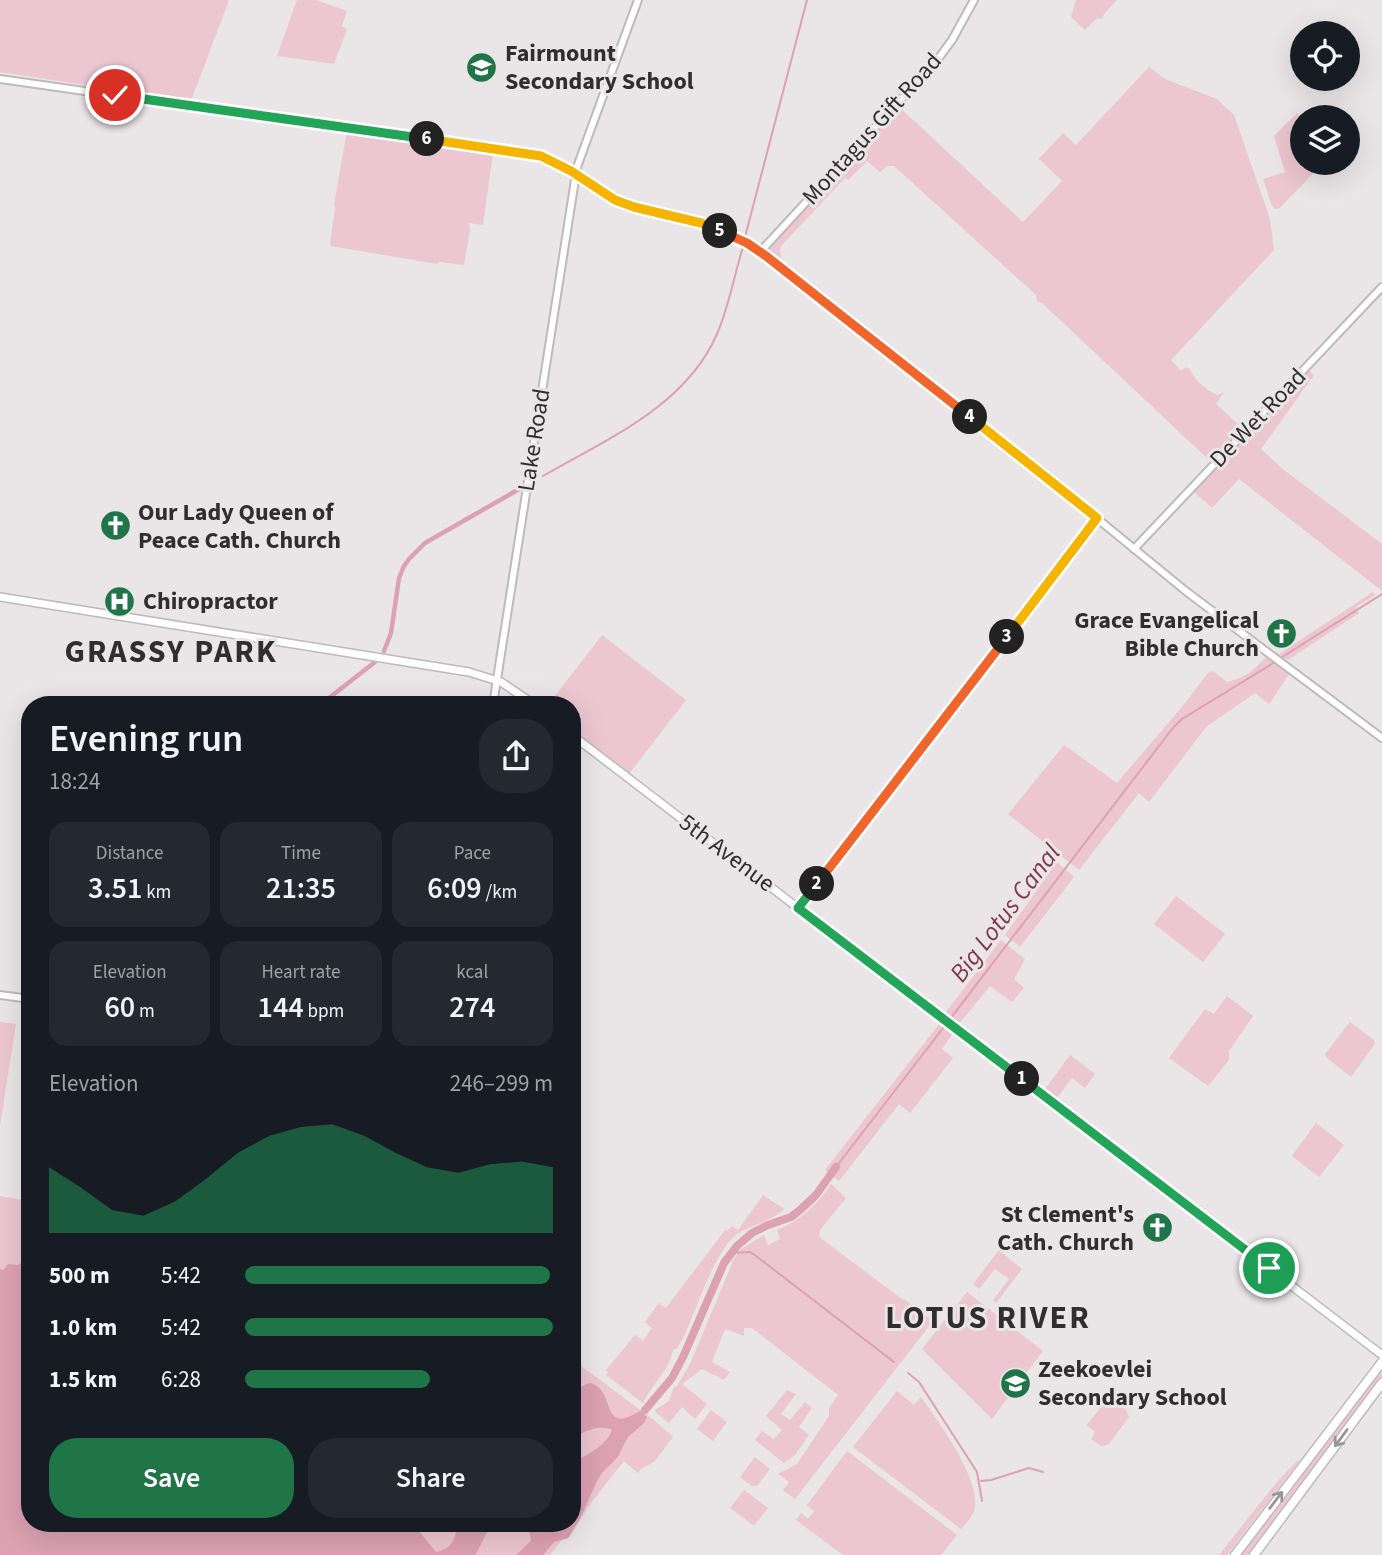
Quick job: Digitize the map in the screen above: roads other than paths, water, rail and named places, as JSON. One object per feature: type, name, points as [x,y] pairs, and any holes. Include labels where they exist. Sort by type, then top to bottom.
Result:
[{"type":"main road","points":[[0,597],[469,672],[496,680],[522,696]]},
{"type":"main road","name":"5th Avenue","points":[[581,742],[1382,1355]]},
{"type":"main road","points":[[1235,1555],[1382,1362]]},
{"type":"main road","points":[[1254,1555],[1382,1383]]},
{"type":"street","name":"Lake Road","points":[[494,696],[575,174],[638,0]]},
{"type":"street","name":"Montagus Gift Road","points":[[760,252],[938,59],[974,0]]},
{"type":"street","points":[[0,79],[525,153],[547,158],[615,200],[701,223],[739,239],[760,252],[1187,592],[1382,738]]},
{"type":"street","name":"De Wet Road","points":[[1134,549],[1382,287]]},
{"type":"street","points":[[798,908],[1097,518]]},
{"type":"street","points":[[0,995],[21,998]]},
{"type":"waterway","points":[[745,237],[807,0]]},
{"type":"waterway","points":[[543,476],[618,434],[665,401],[686,381],[717,334],[743,247]]},
{"type":"waterway","points":[[384,651],[391,633],[399,578],[409,559],[425,543],[521,488]]},
{"type":"waterway","name":"Big Lotus Canal","points":[[1279,659],[1382,594]]},
{"type":"waterway","points":[[332,696],[375,662]]},
{"type":"waterway","name":"Big Lotus Canal","points":[[950,1019],[1172,729],[1182,719],[1275,662]]},
{"type":"waterway","name":"Big Lotus Canal","points":[[836,1167],[947,1023]]},
{"type":"waterway","name":"Big Lotus Canal","points":[[645,1410],[672,1378],[724,1263],[737,1246],[752,1233],[791,1217],[800,1210],[816,1195],[836,1167]]},
{"type":"waterway","points":[[731,1253],[750,1252],[756,1256],[894,1362]]},
{"type":"waterway","points":[[908,1373],[919,1382],[977,1472],[982,1501]]},
{"type":"waterway","points":[[981,1481],[1029,1468],[1043,1472]]},
{"type":"place","name":"Fairmount Secondary School","points":[[482,67]]},
{"type":"place","name":"Our Lady Queen of Peace Cath. Church","points":[[115,526]]},
{"type":"place","name":"Chiropractor","points":[[120,601]]},
{"type":"place","name":"Grace Evangelical Bible Church","points":[[1282,634]]},
{"type":"place","name":"St Clement's Cath. Church","points":[[1157,1228]]},
{"type":"place","name":"Zeekoevlei Secondary School","points":[[1015,1383]]},
{"type":"district","name":"GRASSY PARK","points":[[171,652]]},
{"type":"district","name":"LOTUS RIVER","points":[[988,1318]]}]
